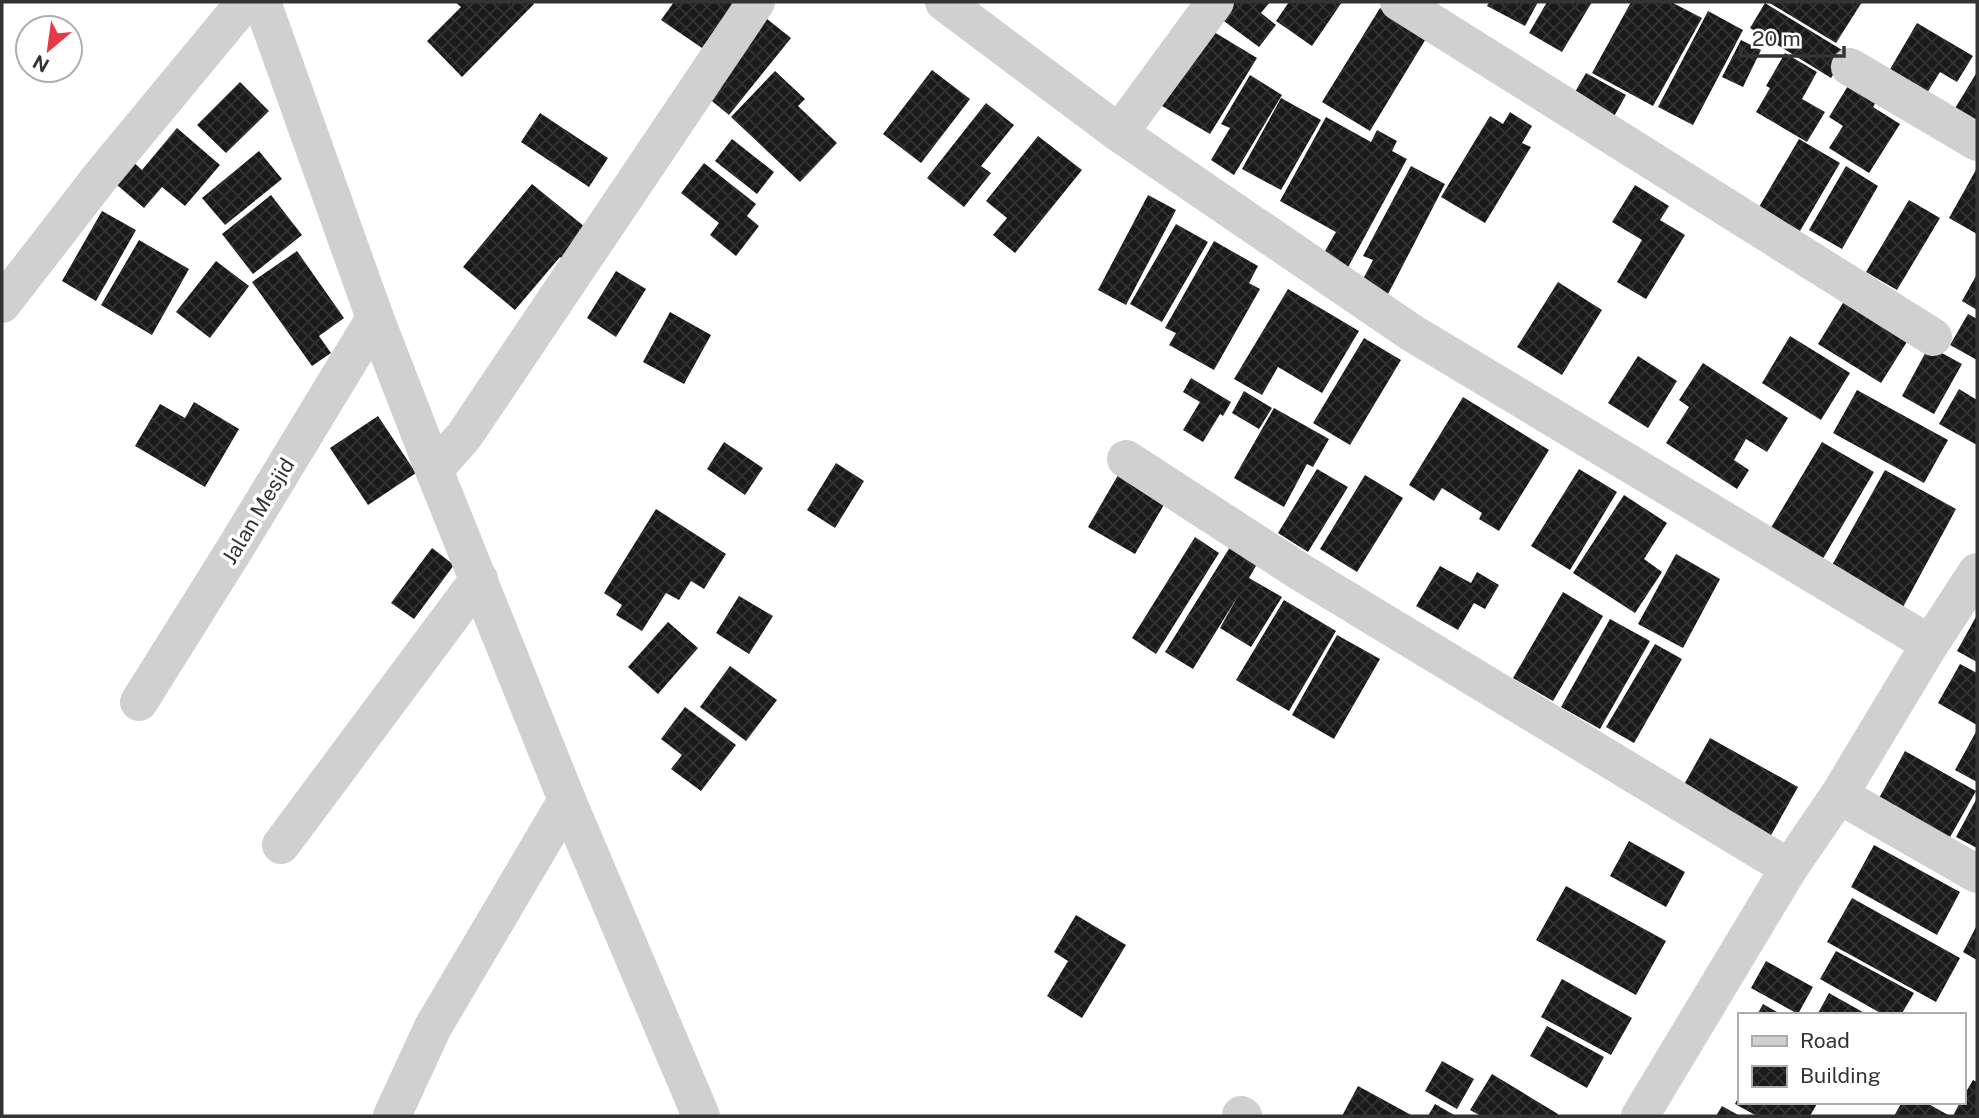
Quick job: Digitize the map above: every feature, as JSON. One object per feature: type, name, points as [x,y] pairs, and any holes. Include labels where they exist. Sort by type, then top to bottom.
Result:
[{"type":"street","points":[[2,304],[101,176],[245,2]]},
{"type":"street","points":[[262,2],[375,318],[434,470],[567,800],[701,1116]]},
{"type":"street","points":[[434,470],[464,436],[756,2]]},
{"type":"street","points":[[944,2],[1119,134],[1412,333],[1930,644]]},
{"type":"street","points":[[1119,134],[1215,2]]},
{"type":"street","points":[[1399,2],[1933,337]]},
{"type":"street","points":[[1850,67],[1977,142]]},
{"type":"street","name":"Jalan Mesjid","points":[[139,702],[375,318]]},
{"type":"street","points":[[1126,459],[1314,580],[1789,867]]},
{"type":"street","points":[[1640,1116],[1789,867],[1839,795],[1977,572]]},
{"type":"street","points":[[281,845],[479,579]]},
{"type":"street","points":[[1839,795],[1977,874]]},
{"type":"street","points":[[392,1116],[439,1015],[567,800]]},
{"type":"building","points":[[455,2],[534,4],[462,77],[427,41],[461,7]]},
{"type":"building","points":[[674,2],[743,2],[702,48],[661,20]]},
{"type":"building","points":[[1234,2],[1270,2],[1261,13],[1276,25],[1259,47],[1221,19]]},
{"type":"building","points":[[1289,2],[1342,2],[1312,46],[1276,21]]},
{"type":"building","points":[[1489,2],[1538,2],[1525,26],[1487,6]]},
{"type":"building","points":[[1547,2],[1592,2],[1562,52],[1529,33]]},
{"type":"building","points":[[1631,2],[1671,2],[1702,18],[1653,106],[1592,73]]},
{"type":"building","points":[[1768,2],[1862,2],[1836,43]]},
{"type":"building","points":[[1765,3],[1847,53],[1831,78],[1750,28]]},
{"type":"building","points":[[1380,8],[1427,37],[1370,131],[1322,102]]},
{"type":"building","points":[[1708,11],[1743,30],[1693,125],[1658,107]]},
{"type":"building","points":[[762,15],[791,38],[729,115],[701,92]]},
{"type":"building","points":[[1917,23],[1973,56],[1957,82],[1940,72],[1927,93],[1889,71]]},
{"type":"building","points":[[1204,26],[1257,58],[1210,134],[1157,103]]},
{"type":"building","points":[[1741,40],[1761,50],[1743,87],[1722,77]]},
{"type":"building","points":[[1785,53],[1817,72],[1802,99],[1825,112],[1807,142],[1756,112],[1770,88],[1766,86]]},
{"type":"building","points":[[932,70],[970,99],[921,163],[883,134]]},
{"type":"building","points":[[775,71],[805,99],[798,106],[837,143],[800,182],[731,117]]},
{"type":"building","points":[[1977,72],[1977,131],[1951,115]]},
{"type":"building","points":[[1586,73],[1626,95],[1612,120],[1572,97]]},
{"type":"building","points":[[1250,75],[1282,95],[1234,175],[1211,160],[1230,128],[1221,124]]},
{"type":"building","points":[[1854,76],[1881,93],[1873,107],[1900,124],[1869,173],[1829,148],[1843,126],[1829,117]]},
{"type":"building","points":[[240,82],[269,111],[226,153],[197,125]]},
{"type":"building","points":[[1281,98],[1321,120],[1281,190],[1242,169]]},
{"type":"building","points":[[986,103],[1014,125],[981,166],[991,173],[964,207],[927,178]]},
{"type":"building","points":[[1510,112],[1532,126],[1522,143],[1531,147],[1485,223],[1441,197],[1490,116],[1503,124]]},
{"type":"building","points":[[540,113],[608,158],[589,187],[521,142]]},
{"type":"building","points":[[1326,117],[1371,142],[1377,130],[1397,141],[1392,151],[1407,159],[1346,271],[1321,258],[1336,232],[1280,201]]},
{"type":"building","points":[[177,128],[220,165],[185,206],[162,187],[144,208],[110,179],[128,157],[142,170]]},
{"type":"building","points":[[1038,136],[1082,170],[1015,253],[993,235],[1007,218],[986,201]]},
{"type":"building","points":[[732,139],[774,172],[757,194],[715,161]]},
{"type":"building","points":[[1799,139],[1840,163],[1800,231],[1759,207]]},
{"type":"building","points":[[259,151],[282,179],[225,225],[202,198]]},
{"type":"building","points":[[704,163],[756,204],[747,216],[759,226],[736,256],[710,235],[719,223],[681,193]]},
{"type":"building","points":[[1411,166],[1445,184],[1386,298],[1360,285],[1373,260],[1363,256]]},
{"type":"building","points":[[1846,166],[1878,186],[1842,249],[1809,230]]},
{"type":"building","points":[[1977,168],[1977,234],[1949,218]]},
{"type":"building","points":[[532,184],[585,227],[567,263],[560,257],[515,310],[463,267]]},
{"type":"building","points":[[1635,185],[1669,206],[1660,220],[1685,235],[1646,299],[1617,282],[1642,240],[1612,222]]},
{"type":"building","points":[[271,195],[302,235],[253,274],[222,234]]},
{"type":"building","points":[[1148,195],[1176,210],[1126,305],[1098,290]]},
{"type":"building","points":[[1909,200],[1940,218],[1897,290],[1866,272]]},
{"type":"building","points":[[102,211],[136,230],[96,301],[62,281]]},
{"type":"building","points":[[1176,224],[1208,242],[1162,322],[1130,304]]},
{"type":"building","points":[[139,240],[189,269],[152,335],[101,305]]},
{"type":"building","points":[[1214,241],[1258,266],[1249,283],[1260,289],[1214,370],[1169,345],[1176,333],[1165,328]]},
{"type":"building","points":[[297,251],[344,318],[319,336],[331,353],[312,366],[252,282]]},
{"type":"building","points":[[216,261],[249,286],[210,338],[176,312]]},
{"type":"building","points":[[616,271],[646,289],[616,337],[587,318]]},
{"type":"building","points":[[1977,274],[1977,310],[1962,301]]},
{"type":"building","points":[[1558,282],[1602,310],[1562,375],[1517,347]]},
{"type":"building","points":[[1288,289],[1359,331],[1322,393],[1278,367],[1262,395],[1234,379]]},
{"type":"building","points":[[1846,298],[1910,337],[1881,383],[1818,344]]},
{"type":"building","points":[[670,312],[711,335],[684,384],[643,362]]},
{"type":"building","points":[[1968,314],[1977,319],[1977,360],[1950,345]]},
{"type":"building","points":[[1790,336],[1850,373],[1821,420],[1762,383]]},
{"type":"building","points":[[1364,338],[1401,360],[1350,445],[1313,423]]},
{"type":"building","points":[[1929,346],[1962,364],[1934,414],[1902,396]]},
{"type":"building","points":[[1638,356],[1677,381],[1648,428],[1608,403]]},
{"type":"building","points":[[1703,363],[1788,418],[1767,452],[1746,439],[1734,460],[1749,470],[1737,489],[1666,443],[1689,407],[1679,400]]},
{"type":"building","points":[[1191,378],[1231,402],[1223,416],[1220,414],[1203,442],[1183,430],[1200,402],[1183,392]]},
{"type":"building","points":[[1959,389],[1977,400],[1977,445],[1939,424]]},
{"type":"building","points":[[1857,390],[1948,440],[1924,483],[1833,433]]},
{"type":"building","points":[[1244,391],[1272,408],[1259,429],[1232,413]]},
{"type":"building","points":[[1463,397],[1549,450],[1499,531],[1479,519],[1482,513],[1442,488],[1434,501],[1409,485]]},
{"type":"building","points":[[194,402],[239,429],[205,487],[135,446],[160,404],[185,418]]},
{"type":"building","points":[[1274,408],[1329,439],[1313,467],[1307,464],[1284,507],[1234,478]]},
{"type":"building","points":[[378,416],[416,473],[368,505],[330,448]]},
{"type":"building","points":[[724,442],[763,468],[745,495],[707,469]]},
{"type":"building","points":[[1822,442],[1874,472],[1821,562],[1769,531]]},
{"type":"building","points":[[836,463],[864,481],[835,528],[807,510]]},
{"type":"building","points":[[1317,469],[1348,487],[1308,552],[1278,533]]},
{"type":"building","points":[[1579,469],[1617,492],[1570,570],[1531,546]]},
{"type":"building","points":[[1121,470],[1168,498],[1135,554],[1088,527]]},
{"type":"building","points":[[1885,470],[1956,509],[1903,607],[1831,567]]},
{"type":"building","points":[[1365,475],[1403,498],[1357,572],[1320,549]]},
{"type":"building","points":[[1624,495],[1667,523],[1644,559],[1662,572],[1635,613],[1573,573]]},
{"type":"building","points":[[656,509],[726,554],[704,589],[691,581],[679,600],[666,593],[642,631],[616,615],[622,605],[604,593]]},
{"type":"building","points":[[1195,537],[1219,553],[1156,654],[1132,638]]},
{"type":"building","points":[[1230,547],[1257,564],[1249,578],[1282,597],[1251,647],[1220,628],[1238,596],[1193,669],[1165,652]]},
{"type":"building","points":[[432,548],[454,565],[414,619],[391,603]]},
{"type":"building","points":[[1676,554],[1720,579],[1683,648],[1638,624]]},
{"type":"building","points":[[1440,566],[1471,583],[1477,572],[1499,585],[1485,609],[1474,603],[1458,630],[1416,606]]},
{"type":"building","points":[[1563,592],[1603,616],[1553,701],[1513,678]]},
{"type":"building","points":[[739,596],[773,616],[749,654],[716,633]]},
{"type":"building","points":[[1284,600],[1336,631],[1289,711],[1236,680]]},
{"type":"building","points":[[1977,615],[1977,662],[1957,651]]},
{"type":"building","points":[[1610,619],[1650,641],[1600,729],[1561,707]]},
{"type":"building","points":[[668,622],[698,648],[658,694],[628,667]]},
{"type":"building","points":[[1337,635],[1380,659],[1334,739],[1292,715]]},
{"type":"building","points":[[1655,644],[1682,659],[1634,743],[1606,727]]},
{"type":"building","points":[[1960,664],[1977,673],[1977,725],[1938,703]]},
{"type":"building","points":[[730,666],[777,700],[746,741],[700,707]]},
{"type":"building","points":[[685,707],[736,745],[701,791],[671,769],[682,755],[661,739]]},
{"type":"building","points":[[1977,730],[1977,782],[1955,770]]},
{"type":"building","points":[[1710,738],[1798,787],[1769,839],[1681,790]]},
{"type":"building","points":[[1905,751],[1976,791],[1949,839],[1878,800]]},
{"type":"building","points":[[1977,798],[1977,848],[1956,837]]},
{"type":"building","points":[[1629,841],[1685,872],[1666,907],[1610,876]]},
{"type":"building","points":[[1874,845],[1960,892],[1937,935],[1851,887]]},
{"type":"building","points":[[1566,886],[1666,941],[1636,995],[1536,940]]},
{"type":"building","points":[[1852,898],[1960,958],[1936,1002],[1827,942]]},
{"type":"building","points":[[1076,915],[1126,945],[1082,1018],[1047,996],[1068,961],[1054,952]]},
{"type":"building","points":[[1977,925],[1977,960],[1963,952]]},
{"type":"building","points":[[1836,951],[1914,993],[1902,1013],[1880,1013],[1820,979]]},
{"type":"building","points":[[1766,961],[1813,987],[1799,1013],[1751,988]]},
{"type":"building","points":[[1562,979],[1632,1018],[1611,1055],[1541,1017]]},
{"type":"building","points":[[1829,993],[1864,1013],[1818,1013]]},
{"type":"building","points":[[1763,1004],[1779,1013],[1758,1013]]},
{"type":"building","points":[[1547,1026],[1604,1057],[1587,1088],[1530,1056]]},
{"type":"building","points":[[1442,1061],[1474,1079],[1457,1109],[1425,1091]]},
{"type":"building","points":[[1492,1074],[1558,1114],[1557,1116],[1481,1116],[1470,1110]]},
{"type":"building","points":[[1973,1080],[1977,1082],[1977,1116],[1953,1116],[1959,1104],[1965,1104],[1965,1094]]},
{"type":"building","points":[[1358,1086],[1413,1116],[1342,1116]]},
{"type":"building","points":[[1738,1098],[1738,1104],[1817,1104],[1810,1116],[1757,1116],[1735,1104]]},
{"type":"building","points":[[1435,1104],[1456,1116],[1428,1116]]},
{"type":"building","points":[[1901,1104],[1929,1104],[1950,1116],[1894,1116]]},
{"type":"building","points":[[1722,1106],[1740,1116],[1716,1116]]}]
